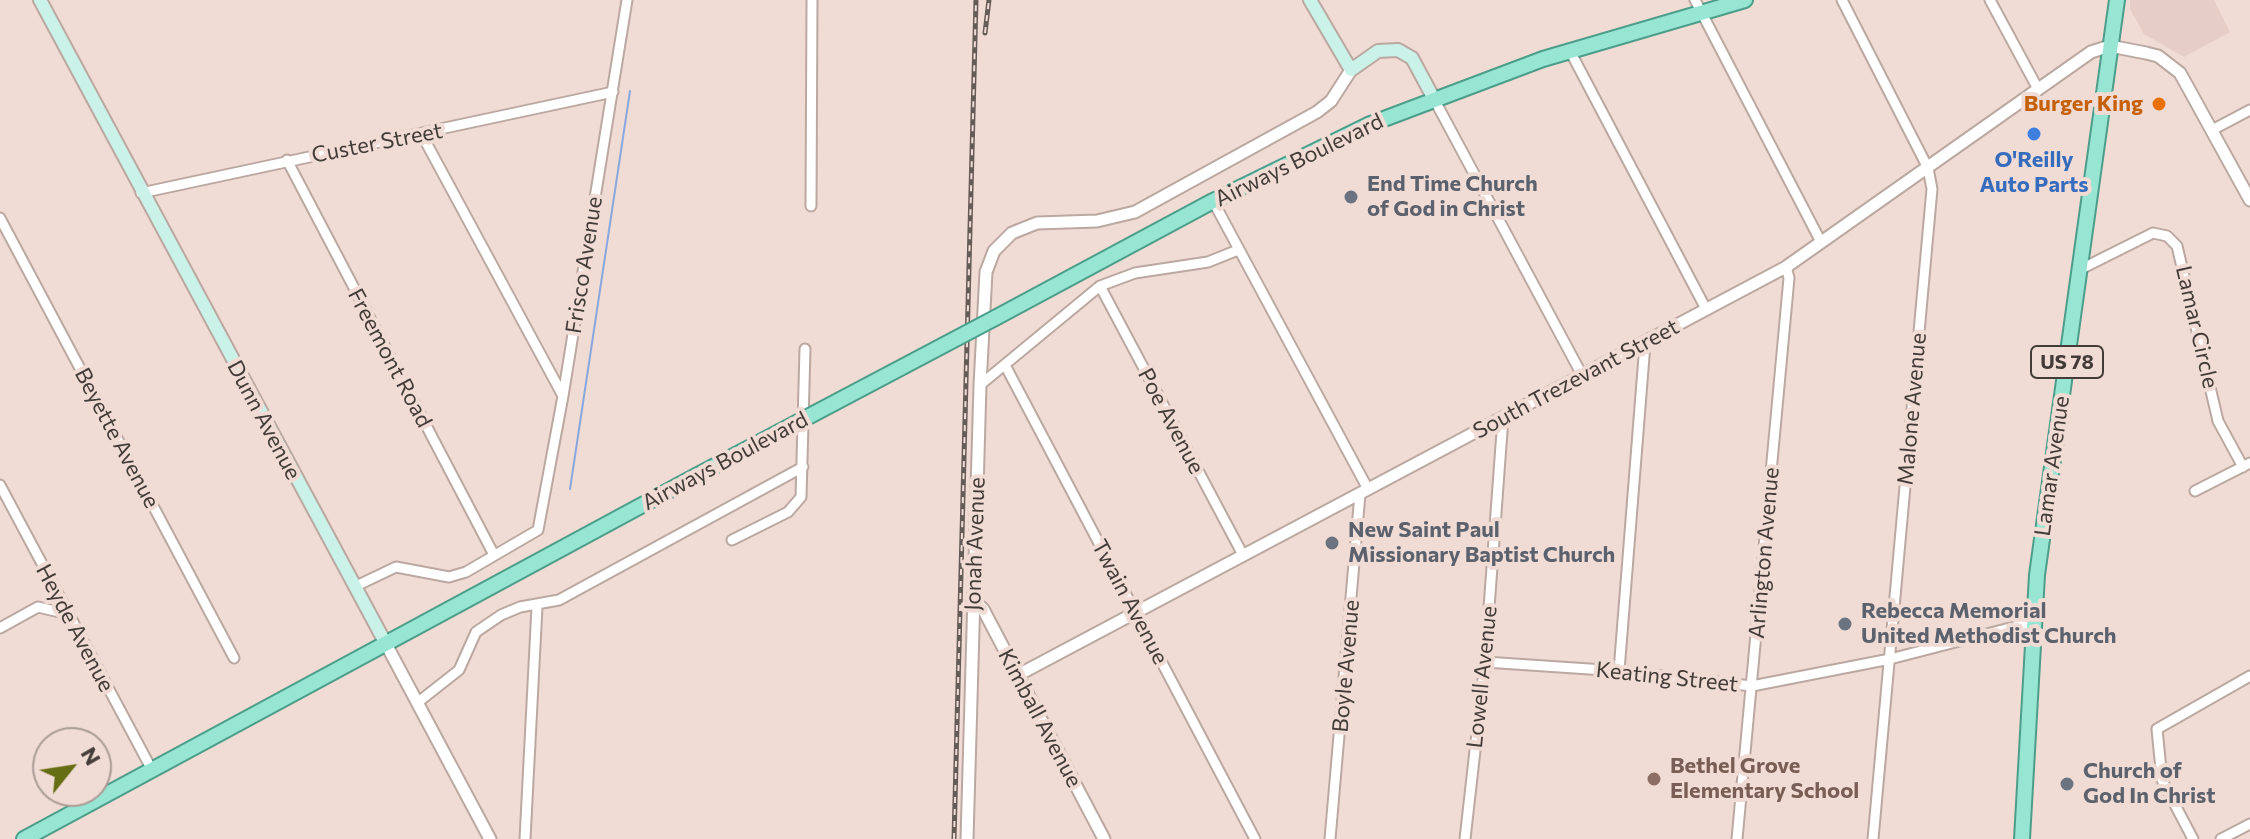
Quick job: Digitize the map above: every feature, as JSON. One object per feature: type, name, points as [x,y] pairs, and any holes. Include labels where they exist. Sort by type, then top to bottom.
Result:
[{"type":"main road","name":"Dunn Avenue","points":[[40,0],[386,644]]},
{"type":"main road","points":[[1310,0],[1351,70]]},
{"type":"main road","name":"Airways Boulevard","points":[[24,839],[1213,201],[1368,125],[1698,7],[1745,0]]},
{"type":"main road","name":"Lamar Avenue","points":[[2022,839],[2033,622],[2117,0]]},
{"type":"main road","name":"Airways Boulevard","points":[[1351,70],[1378,51],[1398,50],[1412,58],[1434,99]]},
{"type":"street","name":"Frisco Avenue","points":[[494,555],[538,530],[563,396],[627,0]]},
{"type":"street","points":[[811,206],[812,0]]},
{"type":"street","name":"Malone Avenue","points":[[1842,0],[1928,168],[1932,189],[1873,839]]},
{"type":"street","points":[[1990,0],[2038,89]]},
{"type":"street","points":[[1698,7],[1821,242]]},
{"type":"street","points":[[2110,46],[2158,56],[2180,73],[2250,200]]},
{"type":"street","name":"South Trezevant Street","points":[[1018,675],[1786,267],[2091,52],[2110,46]]},
{"type":"street","points":[[1570,51],[1706,309]]},
{"type":"street","name":"Airways Boulevard","points":[[994,251],[1012,233],[1037,223],[1097,221],[1135,212],[1317,112],[1331,101],[1351,70]]},
{"type":"street","name":"Custer Street","points":[[141,193],[613,92]]},
{"type":"street","points":[[1434,99],[1582,375]]},
{"type":"street","points":[[2212,130],[2250,110]]},
{"type":"street","points":[[422,135],[563,396]]},
{"type":"street","name":"Freemont Road","points":[[287,160],[494,555]]},
{"type":"street","points":[[1213,201],[1364,491]]},
{"type":"street","name":"Beyette Avenue","points":[[1,223],[234,658]]},
{"type":"street","name":"Lamar Circle","points":[[2079,270],[2153,233],[2167,236],[2177,246],[2218,421],[2246,465]]},
{"type":"street","points":[[980,385],[1100,286],[1135,273],[1208,262],[1238,250]]},
{"type":"street","name":"Jonah Avenue","points":[[967,839],[980,385],[986,272],[994,251]]},
{"type":"street","name":"Arlington Avenue","points":[[1737,839],[1789,278],[1786,267]]},
{"type":"street","name":"Poe Avenue","points":[[1100,286],[1243,555]]},
{"type":"street","points":[[1619,671],[1645,344]]},
{"type":"street","points":[[732,540],[795,506],[801,497],[805,349]]},
{"type":"street","name":"Twain Avenue","points":[[1005,365],[1255,839]]},
{"type":"street","name":"Lowell Avenue","points":[[1465,839],[1485,662],[1503,418]]},
{"type":"street","points":[[2195,491],[2246,465]]},
{"type":"street","name":"Airways Boulevard","points":[[417,703],[459,670],[476,632],[520,607],[537,607],[559,600],[803,467]]},
{"type":"street","name":"Heyde Avenue","points":[[0,485],[152,770]]},
{"type":"street","name":"Boyle Avenue","points":[[1330,839],[1364,491]]},
{"type":"street","points":[[354,587],[396,567],[449,577],[494,555]]},
{"type":"street","name":"Kimball Avenue","points":[[973,600],[983,609],[1104,839]]},
{"type":"street","points":[[0,628],[38,607],[68,614]]},
{"type":"street","points":[[525,839],[537,607]]},
{"type":"street","name":"Keating Street","points":[[1485,662],[1619,671],[1752,686],[1890,659],[2033,622]]},
{"type":"street","name":"Dunn Avenue","points":[[386,644],[490,839]]},
{"type":"street","points":[[2193,839],[2162,780],[2157,729],[2250,676]]},
{"type":"street","points":[[2221,839],[2250,824]]},
{"type":"shaded area","points":[[2130,0],[2214,0],[2230,32],[2184,57],[2144,34],[2130,9]]},
{"type":"waterway","points":[[570,489],[630,91]]},
{"type":"railway","points":[[954,839],[976,0]]},
{"type":"railway","points":[[985,33],[989,0]]},
{"type":"place","name":"Burger King","points":[[2159,104]]},
{"type":"place","name":"O'Reilly Auto Parts","points":[[2034,134]]},
{"type":"place","name":"End Time Church of God in Christ","points":[[1351,197]]},
{"type":"place","name":"New Saint Paul Missionary Baptist Church","points":[[1332,543]]},
{"type":"place","name":"Rebecca Memorial United Methodist Church","points":[[1845,624]]},
{"type":"place","name":"Bethel Grove Elementary School","points":[[1654,779]]},
{"type":"place","name":"Church of God In Christ","points":[[2067,784]]}]
